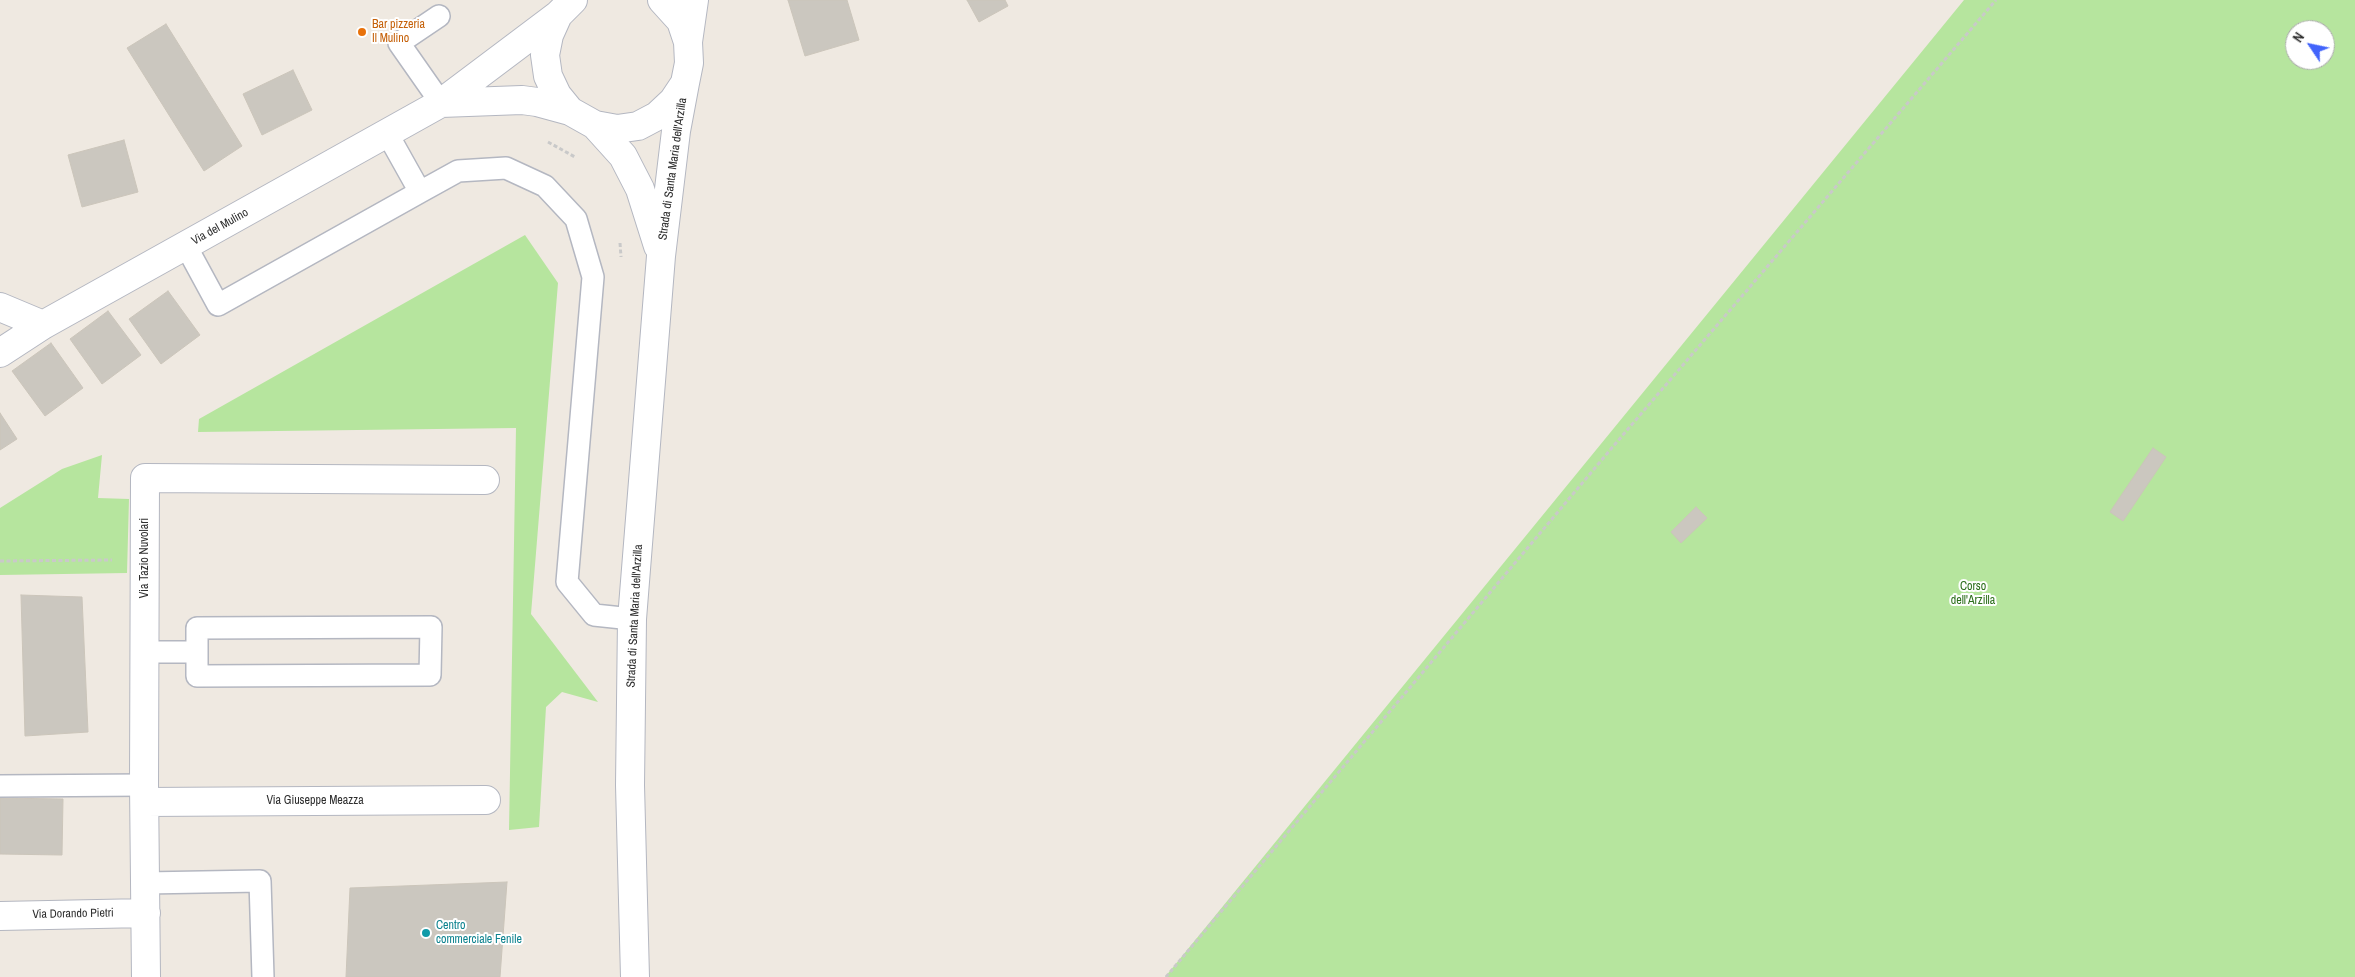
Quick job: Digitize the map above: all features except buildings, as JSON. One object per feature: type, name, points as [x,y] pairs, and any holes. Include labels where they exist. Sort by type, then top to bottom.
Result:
[{"type":"street","name":"Strada di Santa Maria dell'Arzilla","points":[[662,0],[681,21],[688,42]]},
{"type":"street","name":"Strada di Santa Maria dell'Arzilla","points":[[635,977],[630,785],[632,620],[661,256],[676,131],[689,63],[688,42],[694,0]]},
{"type":"street","name":"Strada di Santa Maria dell'Arzilla","points":[[565,8],[549,35],[545,55],[547,69],[556,95],[570,111],[595,125],[617,129],[638,126],[658,116],[674,101],[684,83]]},
{"type":"street","name":"Via del Mulino","points":[[0,353],[43,325],[441,103],[565,8]]},
{"type":"street","name":"Via del Mulino","points":[[441,103],[522,100],[570,111]]},
{"type":"street","name":"Strada di Santa Maria dell'Arzilla","points":[[595,125],[622,156],[640,189],[661,256]]},
{"type":"street","points":[[0,307],[43,325]]},
{"type":"street","name":"Via Tazio Nuvolari","points":[[146,977],[144,794],[145,478],[485,480]]},
{"type":"street","name":"Via Giuseppe Meazza","points":[[144,794],[486,800]]},
{"type":"street","name":"Via Dorando Pietri","points":[[0,916],[146,913]]},
{"type":"lane","points":[[439,16],[399,43],[441,103]]},
{"type":"lane","points":[[387,133],[420,192]]},
{"type":"lane","points":[[186,246],[218,305],[458,171],[506,168],[545,186],[576,219],[593,277],[567,582],[594,615],[632,620]]},
{"type":"lane","points":[[431,627],[430,676],[197,676],[197,652],[197,628],[431,627]]},
{"type":"lane","points":[[144,652],[197,652]]},
{"type":"lane","points":[[0,786],[144,794]]},
{"type":"lane","points":[[145,883],[260,881],[263,977]]},
{"type":"path","points":[[1166,977],[1616,443],[1996,0]]},
{"type":"path","points":[[0,561],[145,559]]},
{"type":"green space","name":"Corso dell'Arzilla","points":[[1964,0],[2355,0],[2355,977],[1165,977]]},
{"type":"green space","points":[[525,235],[558,283],[531,614],[598,702],[562,692],[546,707],[539,827],[509,830],[516,428],[198,432],[199,419]]},
{"type":"green space","points":[[102,455],[98,498],[129,499],[127,573],[0,575],[0,508],[62,469]]},
{"type":"place","name":"Bar pizzeria Il Mulino","points":[[362,32]]},
{"type":"place","name":"Centro commerciale Fenile","points":[[426,933]]}]
